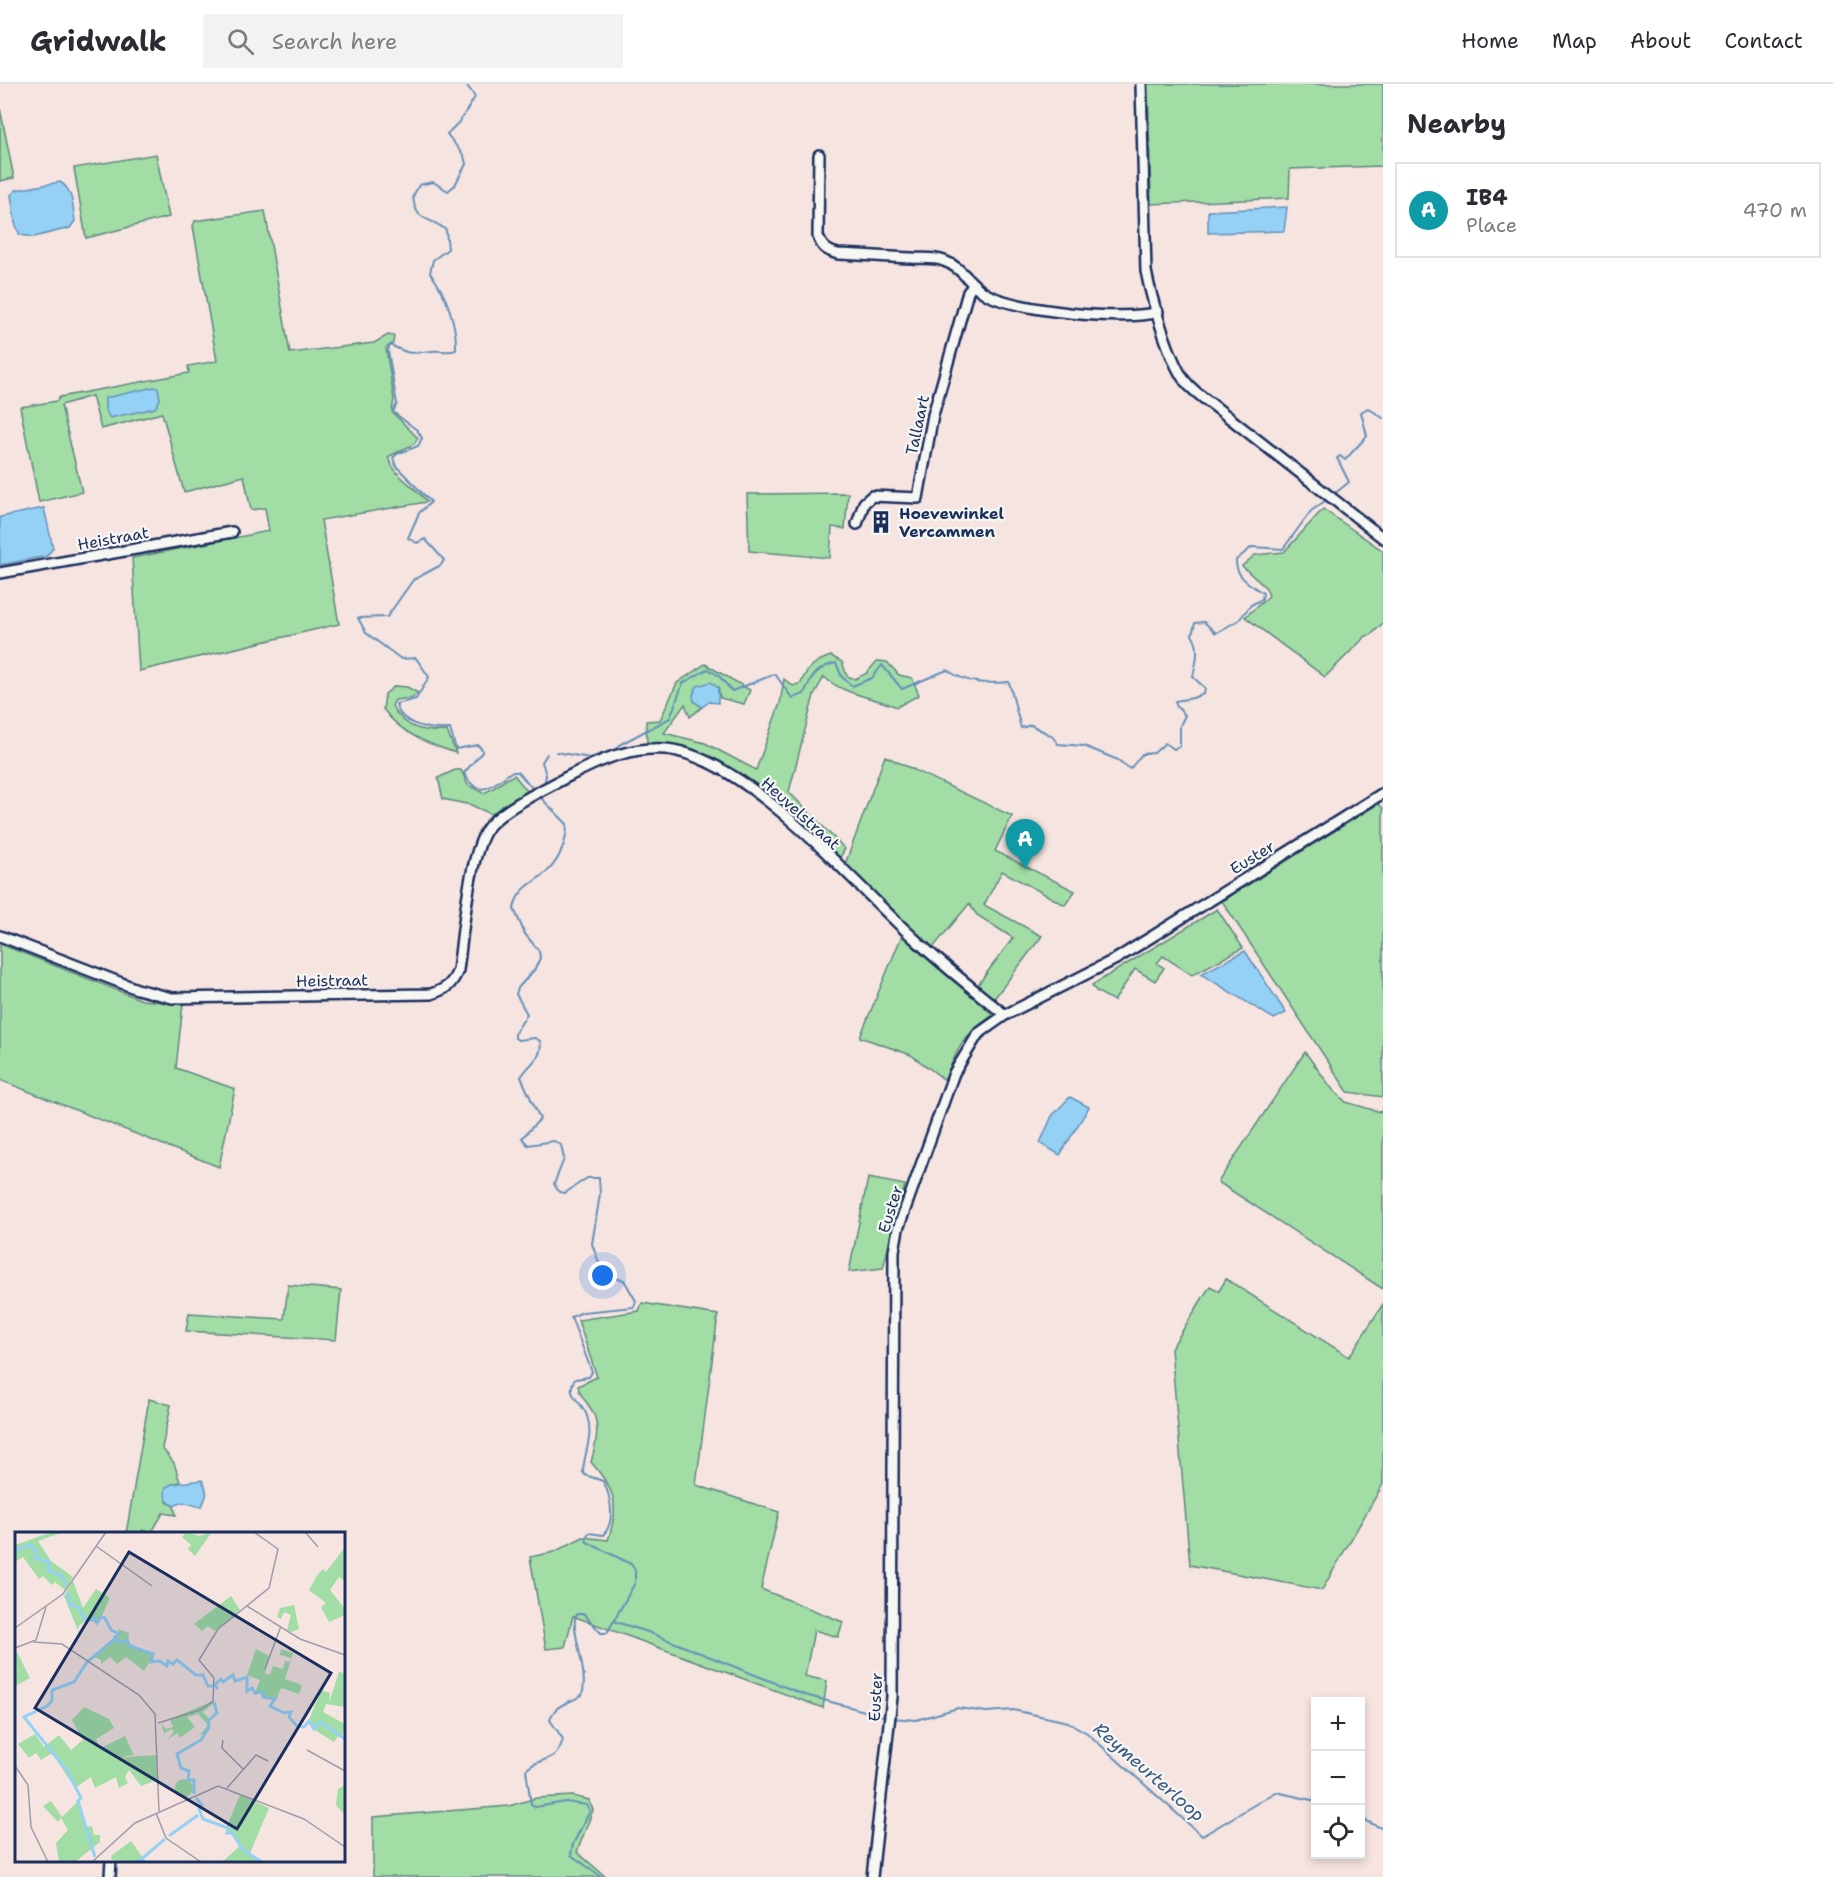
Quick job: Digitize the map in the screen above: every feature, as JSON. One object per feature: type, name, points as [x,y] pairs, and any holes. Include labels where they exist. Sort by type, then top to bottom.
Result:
[{"type":"street","points":[[1141,84],[1144,257],[1149,289],[1178,370],[1189,386],[1329,498],[1383,538]]},
{"type":"street","points":[[819,155],[818,236],[821,245],[838,254],[942,260],[960,269],[973,285],[997,299],[1071,313],[1128,315],[1158,312]]},
{"type":"street","name":"Tallaart","points":[[857,524],[864,503],[872,496],[918,498],[933,415],[973,285]]},
{"type":"street","name":"Heistraat","points":[[0,573],[232,531]]},
{"type":"street","name":"Heuvelstraat","points":[[537,794],[594,764],[623,752],[644,748],[668,750],[716,768],[756,790],[918,942],[1005,1015]]},
{"type":"street","name":"Euster","points":[[872,1877],[892,1697],[894,1251],[898,1229],[954,1073],[978,1034],[1005,1015],[1116,959],[1383,793]]},
{"type":"street","name":"Heistraat","points":[[0,936],[137,989],[172,998],[431,994],[446,989],[454,981],[458,970],[479,844],[485,832],[497,818],[537,794]]},
{"type":"street","points":[[110,1877],[111,1862]]},
{"type":"green space","points":[[1148,84],[1383,84],[1383,166],[1290,169],[1289,198],[1151,204]]},
{"type":"green space","points":[[0,108],[14,178],[0,181]]},
{"type":"green space","points":[[156,154],[169,217],[86,238],[74,168]]},
{"type":"green space","points":[[265,211],[290,353],[374,343],[388,335],[394,336],[393,343],[386,348],[394,399],[392,412],[418,438],[414,444],[388,457],[400,476],[427,502],[321,520],[339,624],[139,671],[132,558],[269,531],[265,508],[251,510],[244,476],[184,492],[162,413],[101,429],[92,396],[61,405],[82,492],[39,502],[20,407],[57,401],[60,397],[189,373],[188,366],[217,361],[193,226],[195,221]]},
{"type":"green space","points":[[848,493],[845,529],[832,527],[830,558],[749,551],[747,494]]},
{"type":"green space","points":[[1323,509],[1383,551],[1383,623],[1371,635],[1366,636],[1325,677],[1245,617],[1269,596],[1266,588],[1242,566],[1255,555],[1284,552]]},
{"type":"green space","points":[[831,656],[842,662],[847,676],[855,679],[867,673],[877,661],[887,662],[899,675],[912,678],[919,695],[897,707],[840,688],[824,677],[814,695],[789,792],[845,849],[839,859],[751,784],[711,761],[688,752],[647,742],[646,721],[660,720],[677,683],[705,664],[750,690],[744,704],[720,698],[718,687],[694,701],[702,707],[690,717],[685,704],[664,733],[705,743],[756,770],[780,703],[784,679],[793,686],[801,683],[812,666]]},
{"type":"green space","points":[[395,686],[407,687],[418,693],[412,698],[395,700],[392,706],[397,714],[415,728],[447,731],[456,753],[416,737],[390,718],[383,709],[385,694]]},
{"type":"green space","points":[[885,756],[1012,816],[995,851],[1075,891],[1065,905],[1002,871],[984,905],[1042,936],[993,1000],[977,986],[1013,938],[977,915],[969,904],[931,950],[844,867]]},
{"type":"green space","points":[[455,770],[461,770],[468,785],[483,793],[514,775],[529,793],[493,815],[471,805],[443,799],[438,778]]},
{"type":"green space","points":[[1378,804],[1383,808],[1383,1097],[1348,1092],[1222,901]]},
{"type":"green space","points":[[1217,909],[1243,948],[1192,975],[1163,956],[1157,963],[1164,968],[1155,981],[1135,969],[1114,1001],[1096,991],[1092,985]]},
{"type":"green space","points":[[902,935],[993,1015],[968,1035],[953,1059],[945,1080],[911,1055],[860,1037]]},
{"type":"green space","points":[[0,944],[142,1000],[183,1004],[176,1068],[235,1089],[219,1167],[0,1080]]},
{"type":"green space","points":[[1305,1052],[1333,1090],[1346,1102],[1380,1112],[1383,1109],[1383,1289],[1218,1182]]},
{"type":"green space","points":[[868,1178],[905,1185],[883,1268],[849,1272]]},
{"type":"green space","points":[[1226,1279],[1349,1357],[1383,1304],[1383,1484],[1322,1590],[1190,1565],[1171,1349],[1210,1286],[1219,1291]]},
{"type":"green space","points":[[288,1285],[341,1290],[336,1340],[186,1331],[189,1313],[284,1319]]},
{"type":"green space","points":[[642,1303],[718,1315],[696,1485],[779,1512],[761,1589],[843,1622],[838,1637],[814,1630],[805,1676],[827,1681],[823,1708],[573,1616],[565,1647],[546,1649],[530,1557],[554,1552],[583,1537],[608,1540],[614,1517],[610,1489],[591,1462],[596,1438],[596,1420],[578,1386],[597,1377],[578,1320],[639,1311]]},
{"type":"green space","points":[[149,1399],[171,1405],[162,1448],[174,1463],[180,1482],[172,1484],[167,1502],[174,1506],[176,1515],[163,1513],[152,1532],[142,1530],[141,1532],[126,1532]]},
{"type":"green space","points":[[573,1796],[589,1800],[593,1810],[577,1852],[606,1877],[373,1877],[373,1817],[509,1806],[536,1798]]},
{"type":"water","points":[[60,182],[68,189],[72,199],[75,221],[70,228],[34,237],[20,235],[15,223],[11,195],[16,190]]},
{"type":"water","points":[[1287,207],[1284,231],[1208,233],[1208,211]]},
{"type":"water","points":[[158,388],[160,399],[155,408],[110,418],[105,409],[105,398]]},
{"type":"water","points":[[44,508],[53,548],[47,556],[0,565],[0,517]]},
{"type":"water","points":[[711,682],[718,688],[718,703],[709,702],[702,707],[694,701],[693,695],[697,686]]},
{"type":"water","points":[[1245,951],[1286,1013],[1274,1019],[1201,974]]},
{"type":"water","points":[[1070,1097],[1089,1107],[1060,1155],[1040,1143],[1052,1116]]},
{"type":"water","points":[[202,1480],[206,1493],[201,1507],[183,1502],[174,1506],[165,1496],[166,1487],[172,1484]]},
{"type":"waterway","points":[[466,84],[475,97],[460,121],[447,134],[464,156],[466,164],[455,185],[448,191],[433,182],[419,185],[413,196],[414,205],[420,215],[446,230],[448,249],[433,260],[430,273],[449,309],[455,330],[456,350],[411,353],[390,345],[388,351],[397,404],[393,412],[417,430],[422,438],[418,446],[397,454],[393,458],[396,466],[431,502],[419,513],[408,538],[417,543],[425,539],[444,560],[441,565],[413,580],[387,617],[358,618],[366,633],[401,659],[416,658],[429,677],[416,699],[396,704],[404,717],[418,725],[435,729],[450,729],[456,749],[478,745],[483,751],[464,773],[475,787],[487,788],[511,772],[518,772],[534,790],[545,781],[546,775],[542,762],[547,754]]},
{"type":"waterway","points":[[1333,495],[1349,482],[1337,458],[1340,456],[1345,460],[1367,436],[1361,412],[1368,408],[1383,418]]},
{"type":"waterway","points":[[556,752],[590,758],[616,749],[619,745],[670,718],[683,683],[708,669],[719,676],[732,691],[775,674],[792,698],[804,694],[819,670],[836,663],[842,677],[852,686],[872,678],[882,665],[902,689],[947,670],[962,678],[977,682],[1009,682],[1021,728],[1031,725],[1052,736],[1058,744],[1084,746],[1118,760],[1130,769],[1142,754],[1154,753],[1165,743],[1174,749],[1180,746],[1180,726],[1185,715],[1177,707],[1175,701],[1193,698],[1204,693],[1205,688],[1193,677],[1197,655],[1192,635],[1195,623],[1204,622],[1216,633],[1239,620],[1251,605],[1262,599],[1263,593],[1241,576],[1236,560],[1252,547],[1283,549],[1311,511],[1329,498]]},
{"type":"waterway","points":[[542,799],[567,824],[567,831],[564,844],[554,864],[521,892],[514,909],[525,934],[539,951],[540,958],[535,969],[518,988],[516,994],[527,1014],[515,1033],[515,1038],[518,1040],[535,1038],[540,1041],[541,1047],[538,1056],[521,1077],[540,1119],[522,1138],[528,1145],[554,1141],[561,1145],[564,1159],[554,1184],[559,1192],[565,1193],[587,1178],[599,1178],[600,1194],[592,1244],[604,1276],[624,1280],[636,1301],[634,1307],[583,1312],[571,1317],[592,1372],[589,1377],[575,1379],[572,1385],[573,1394],[585,1411],[589,1424],[583,1472],[585,1475],[603,1481],[611,1509],[607,1530],[603,1535],[589,1533],[586,1537],[587,1542],[631,1564],[635,1570],[635,1583],[607,1633],[601,1633],[584,1614],[577,1614],[575,1628],[583,1674],[582,1695],[559,1707],[552,1714],[550,1720],[563,1739],[556,1753],[552,1757],[531,1765],[526,1770],[531,1804],[535,1807],[566,1802],[587,1805],[590,1811],[573,1844],[571,1855],[602,1877]]},
{"type":"waterway","name":"Reymeurterloop","points":[[613,1621],[648,1632],[805,1695],[887,1717]]},
{"type":"waterway","name":"Reymeurterloop","points":[[892,1718],[916,1720],[958,1708],[986,1712],[1013,1710],[1068,1722],[1087,1733],[1202,1836],[1276,1792],[1311,1800]]},
{"type":"waterway","name":"Reymeurterloop","points":[[1365,1820],[1383,1829]]},
{"type":"place","name":"Hoevewinkel Vercammen","points":[[881,522]]},
{"type":"place","name":"IB4","points":[[1025,869]]}]
